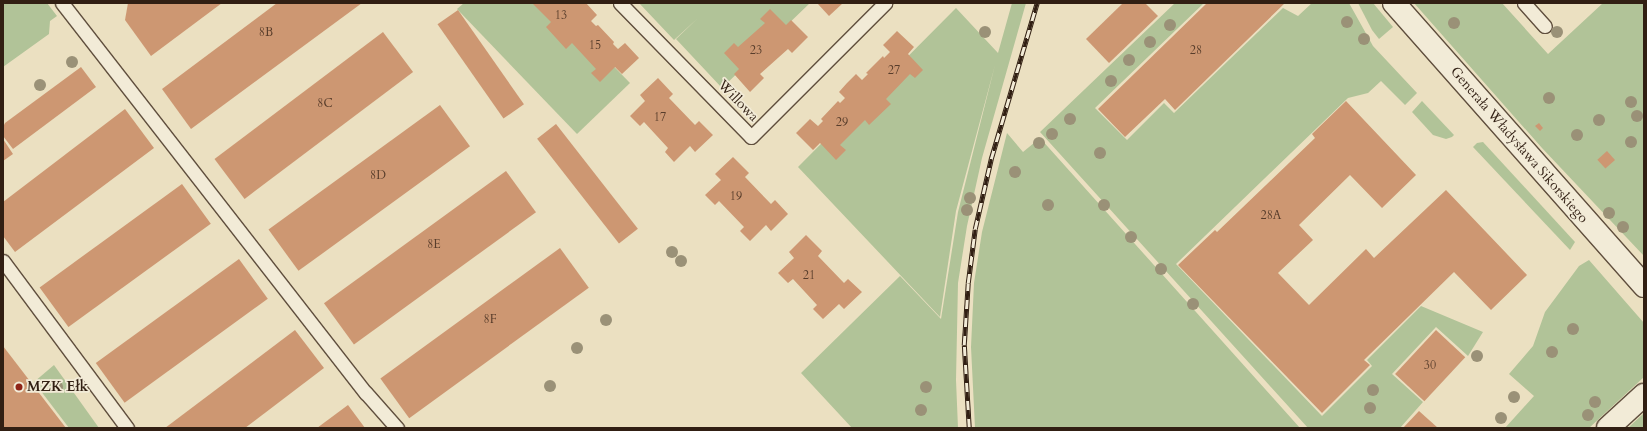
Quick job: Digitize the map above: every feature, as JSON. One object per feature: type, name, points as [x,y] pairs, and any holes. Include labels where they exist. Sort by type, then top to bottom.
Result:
[{"type":"street","name":"Generała Władysława Sikorskiego","points":[[1394,3],[1644,286]]},
{"type":"street","points":[[1608,428],[1644,395]]},
{"type":"lane","points":[[62,3],[366,393],[397,428]]},
{"type":"lane","name":"Willowa","points":[[620,3],[751,137],[885,3]]},
{"type":"lane","points":[[1524,3],[1545,26]]},
{"type":"lane","points":[[3,261],[126,428]]},
{"type":"green space","points":[[3,3],[47,3],[57,16],[50,21],[49,34],[3,67]]},
{"type":"green space","points":[[464,3],[552,3],[630,83],[577,134],[457,9]]},
{"type":"green space","points":[[639,3],[810,3],[722,88],[676,39],[698,18],[674,40]]},
{"type":"green space","points":[[1012,3],[1026,3],[982,158],[967,226],[958,283],[956,380],[958,428],[852,428],[801,373],[900,276],[941,319],[958,212],[995,65],[956,211],[940,317],[798,167],[956,8],[998,53]]},
{"type":"green space","points":[[1175,3],[1204,3],[1095,108],[1127,140],[1164,103],[1174,113],[1283,8],[1298,16],[1312,3],[1349,3],[1373,46],[1417,93],[1405,105],[1381,81],[1368,93],[1348,98],[1176,264],[1322,416],[1372,366],[1367,360],[1421,306],[1483,332],[1468,356],[1436,327],[1392,374],[1423,402],[1400,428],[1308,428],[1040,132]]},
{"type":"green space","points":[[1358,3],[1373,3],[1393,27],[1379,39],[1372,30]]},
{"type":"green space","points":[[1414,3],[1502,3],[1548,54],[1603,3],[1644,3],[1644,256],[1542,148]]},
{"type":"green space","points":[[1422,101],[1454,135],[1452,137],[1446,139],[1433,135],[1412,112]]},
{"type":"green space","points":[[1007,133],[1023,152],[1040,138],[1300,428],[975,428],[971,347],[974,283],[982,232]]},
{"type":"green space","points":[[1483,142],[1575,242],[1570,250],[1473,147],[1477,143]]},
{"type":"green space","points":[[1589,260],[1644,323],[1644,377],[1589,428],[1505,428],[1534,396],[1509,374],[1533,346],[1545,312],[1579,266]]},
{"type":"green space","points":[[54,365],[99,428],[69,428],[34,382]]},
{"type":"green space","points":[[1644,413],[1644,426],[1642,428],[1628,428]]},
{"type":"building","points":[[128,3],[222,3],[151,56],[125,20]]},
{"type":"building","points":[[277,3],[362,3],[191,129],[162,89]]},
{"type":"building","points":[[532,3],[586,3],[597,15],[591,21],[596,26],[598,25],[614,42],[613,44],[618,49],[625,43],[639,58],[622,74],[615,67],[600,82],[591,73],[596,69],[572,43],[566,49],[546,27],[551,22]]},
{"type":"building","points":[[817,3],[843,3],[829,16]]},
{"type":"building","points":[[1123,3],[1145,3],[1158,16],[1109,63],[1086,39]]},
{"type":"building","points":[[1207,3],[1285,3],[1175,110],[1165,99],[1125,137],[1098,109]]},
{"type":"building","points":[[770,9],[786,25],[791,20],[808,37],[792,53],[788,49],[760,74],[764,78],[750,92],[734,74],[739,69],[724,53],[734,43],[738,47],[765,23],[760,19]]},
{"type":"building","points":[[458,10],[524,104],[503,119],[438,24]]},
{"type":"building","points":[[897,31],[914,47],[908,54],[923,70],[915,78],[910,74],[886,99],[891,104],[869,125],[865,120],[840,145],[846,150],[836,160],[820,143],[813,150],[796,133],[810,119],[818,126],[823,121],[821,119],[838,101],[840,103],[845,98],[839,92],[847,83],[856,74],[862,80],[868,74],[866,73],[883,56],[884,58],[890,52],[883,45]]},
{"type":"building","points":[[383,32],[413,72],[245,199],[214,159]]},
{"type":"building","points":[[81,67],[96,87],[13,149],[3,136],[3,127],[5,123]]},
{"type":"building","points":[[658,78],[673,94],[669,98],[695,125],[699,121],[713,135],[695,152],[690,146],[674,162],[665,152],[668,148],[644,122],[640,126],[630,116],[645,101],[640,95]]},
{"type":"building","points":[[1346,101],[1416,175],[1382,208],[1350,175],[1299,225],[1313,240],[1278,273],[1309,305],[1366,249],[1374,258],[1446,190],[1527,275],[1491,310],[1454,272],[1364,360],[1370,365],[1322,413],[1178,265],[1215,230],[1217,232],[1315,138],[1312,134]]},
{"type":"building","points":[[440,105],[470,146],[298,271],[268,230]]},
{"type":"building","points":[[125,109],[154,148],[15,252],[3,236],[3,202]]},
{"type":"building","points":[[1539,123],[1543,128],[1540,131],[1535,126]]},
{"type":"building","points":[[556,124],[638,229],[619,244],[537,139]]},
{"type":"building","points":[[3,139],[13,154],[3,161]]},
{"type":"building","points":[[1607,151],[1615,160],[1605,169],[1597,160]]},
{"type":"building","points":[[733,157],[749,173],[745,177],[771,204],[775,200],[788,214],[771,231],[766,225],[750,241],[740,231],[744,227],[719,201],[715,205],[705,195],[721,180],[715,174]]},
{"type":"building","points":[[506,171],[536,212],[354,345],[324,303]]},
{"type":"building","points":[[182,184],[211,224],[68,327],[40,287]]},
{"type":"building","points":[[806,235],[822,251],[818,256],[844,283],[848,279],[862,292],[844,309],[839,304],[823,319],[813,309],[817,305],[793,279],[788,283],[778,273],[794,258],[789,252]]},
{"type":"building","points":[[560,248],[589,288],[409,418],[380,378]]},
{"type":"building","points":[[239,259],[268,299],[125,403],[96,363]]},
{"type":"building","points":[[295,330],[324,368],[245,428],[165,428]]},
{"type":"building","points":[[1436,330],[1465,357],[1424,401],[1395,374]]},
{"type":"building","name":"MZK Ełk","points":[[3,346],[66,428],[3,428]]},
{"type":"building","points":[[348,405],[365,428],[317,428]]},
{"type":"building","points":[[1419,411],[1438,428],[1403,428]]},
{"type":"railway","points":[[969,428],[964,345],[968,283],[975,229],[991,159],[1037,3]]},
{"type":"place","name":"MZK Ełk","points":[[19,387]]}]
